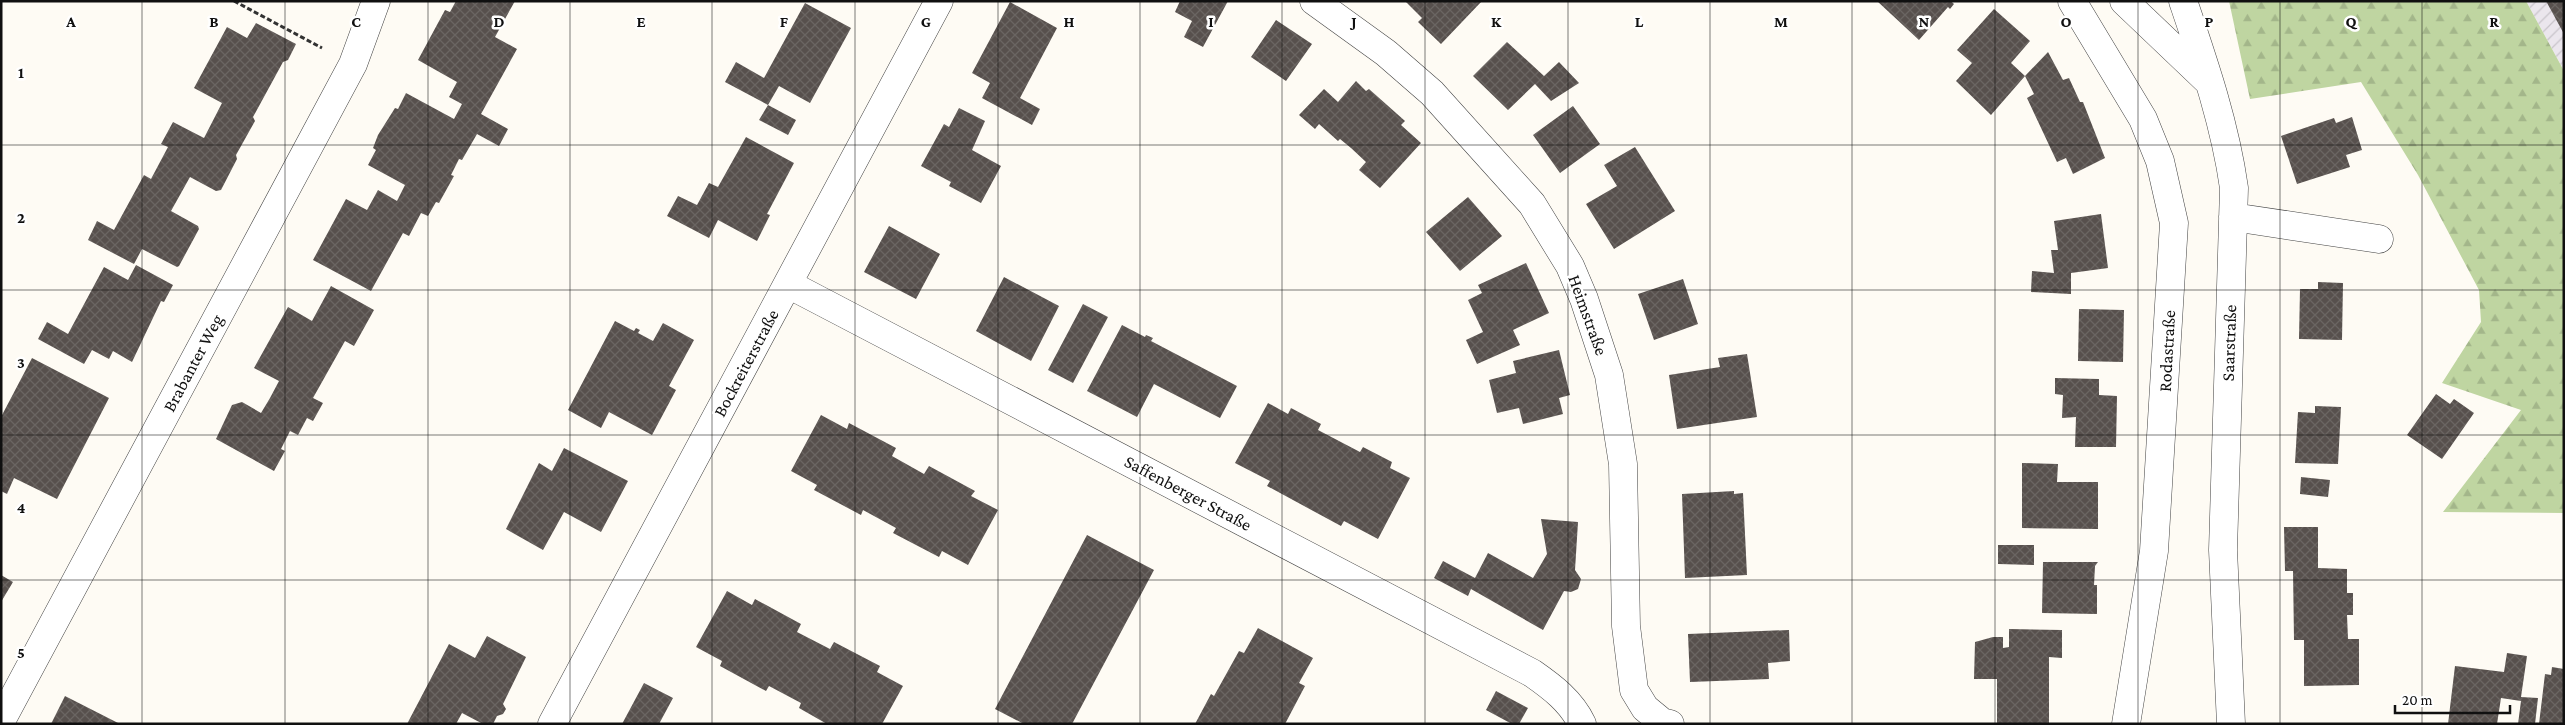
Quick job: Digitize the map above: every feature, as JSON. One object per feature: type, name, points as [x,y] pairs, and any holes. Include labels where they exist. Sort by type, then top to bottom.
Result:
[{"type":"street","name":"Brabanter Weg","points":[[1,721],[353,64],[376,1]]},
{"type":"street","name":"Bockreiterstraße","points":[[552,724],[940,1]]},
{"type":"street","name":"Heimstraße","points":[[1314,1],[1386,53],[1432,93],[1532,204],[1570,266],[1584,300],[1609,375],[1623,464],[1626,626],[1634,690],[1645,708],[1666,723]]},
{"type":"street","name":"Rodastraße","points":[[2072,1],[2143,119],[2160,161],[2174,223],[2154,552],[2126,724]]},
{"type":"street","points":[[2124,1],[2210,83]]},
{"type":"street","name":"Saarstraße","points":[[2183,1],[2210,83],[2229,152],[2234,188],[2223,550],[2231,724]]},
{"type":"street","points":[[2233,217],[2379,239]]},
{"type":"street","name":"Saffenberger Straße","points":[[788,284],[1532,673],[1554,688],[1580,720]]},
{"type":"path","points":[[234,1],[353,64]]},
{"type":"shaded area","points":[[2526,1],[2564,1],[2564,71]]},
{"type":"green space","points":[[2229,1],[2526,1],[2564,71],[2564,513],[2443,512],[2521,410],[2442,383],[2481,322],[2479,290],[2418,175],[2361,82],[2250,99]]},
{"type":"building","points":[[456,1],[515,1],[495,37],[517,49],[481,114],[508,129],[499,146],[477,134],[462,160],[459,159],[451,175],[454,176],[439,203],[436,202],[428,216],[421,213],[409,236],[403,233],[371,291],[313,260],[346,199],[367,210],[378,190],[397,201],[405,185],[368,165],[376,150],[373,148],[378,135],[395,108],[398,109],[406,93],[454,119],[462,104],[449,97],[457,82],[418,60],[445,10],[450,12]]},
{"type":"building","points":[[1180,1],[1228,1],[1203,47],[1184,37],[1192,21],[1175,12]]},
{"type":"building","points":[[1405,1],[1482,1],[1441,44],[1418,22],[1422,18]]},
{"type":"building","points":[[1877,1],[1951,1],[1954,4],[1950,9],[1948,7],[1919,40]]},
{"type":"building","points":[[2546,1],[2564,1],[2564,34]]},
{"type":"building","points":[[1010,2],[1057,28],[1020,98],[1040,109],[1032,125],[982,98],[990,83],[972,73]]},
{"type":"building","points":[[805,3],[851,28],[810,103],[779,86],[768,105],[725,82],[736,62],[764,78]]},
{"type":"building","points":[[1994,9],[2030,41],[2011,63],[2025,76],[1991,115],[1956,81],[1972,63],[1957,50]]},
{"type":"building","points":[[1276,20],[1312,44],[1286,81],[1251,57]]},
{"type":"building","points":[[256,23],[296,44],[288,60],[283,62],[253,117],[255,121],[236,155],[237,159],[221,190],[216,191],[190,177],[171,211],[198,226],[199,229],[179,266],[177,267],[142,249],[134,264],[88,240],[97,221],[114,230],[144,175],[151,179],[168,147],[161,144],[173,122],[204,138],[222,103],[194,88],[227,27],[247,38]]},
{"type":"building","points":[[1507,42],[1544,76],[1559,62],[1579,83],[1551,101],[1535,84],[1508,110],[1473,76]]},
{"type":"building","points":[[2048,52],[2063,80],[2069,78],[2080,102],[2083,102],[2105,158],[2073,174],[2066,158],[2057,162],[2027,98],[2034,94],[2025,76]]},
{"type":"building","points":[[1356,81],[1366,91],[1369,89],[1405,121],[1401,125],[1421,143],[1380,188],[1359,170],[1366,162],[1351,148],[1340,139],[1338,141],[1319,124],[1315,129],[1299,115],[1324,89],[1338,102]]},
{"type":"building","points":[[768,105],[796,120],[788,135],[759,120]]},
{"type":"building","points":[[1573,106],[1600,144],[1560,173],[1533,135]]},
{"type":"building","points":[[959,108],[985,121],[972,150],[1001,166],[981,203],[949,186],[951,182],[921,166],[944,124],[949,127]]},
{"type":"building","points":[[2352,117],[2362,150],[2346,155],[2350,167],[2297,184],[2281,136],[2334,118],[2336,123]]},
{"type":"building","points":[[746,137],[794,163],[767,214],[770,215],[757,241],[718,220],[709,238],[667,216],[678,196],[697,205],[709,183],[718,187]]},
{"type":"building","points":[[1635,147],[1675,211],[1614,249],[1586,204],[1617,186],[1604,165]]},
{"type":"building","points":[[1468,197],[1502,236],[1460,271],[1426,232]]},
{"type":"building","points":[[2101,214],[2108,268],[2071,273],[2071,294],[2031,292],[2032,271],[2054,273],[2051,250],[2058,250],[2054,221]]},
{"type":"building","points":[[889,226],[940,254],[916,299],[864,272]]},
{"type":"building","points":[[1526,263],[1549,313],[1513,330],[1520,345],[1477,364],[1466,340],[1483,332],[1468,300],[1482,293],[1478,285]]},
{"type":"building","points":[[136,265],[173,285],[164,302],[161,301],[132,362],[113,351],[109,359],[92,350],[84,364],[38,339],[47,322],[68,334],[104,267],[128,280]]},
{"type":"building","points":[[1004,277],[1059,306],[1031,361],[976,331]]},
{"type":"building","points":[[1683,279],[1698,324],[1654,340],[1638,294]]},
{"type":"building","points":[[2318,282],[2343,283],[2342,340],[2299,339],[2300,289],[2318,289]]},
{"type":"building","points":[[331,286],[374,310],[354,346],[345,341],[313,398],[323,403],[313,421],[307,418],[298,435],[290,431],[281,449],[285,451],[274,471],[216,439],[232,405],[242,402],[261,413],[270,398],[279,381],[254,368],[288,307],[312,321]]},
{"type":"building","points":[[1083,304],[1108,317],[1073,383],[1048,370]]},
{"type":"building","points":[[2079,309],[2124,310],[2123,362],[2078,361]]},
{"type":"building","points":[[615,321],[634,331],[636,328],[640,330],[638,333],[653,341],[663,323],[694,340],[669,386],[676,390],[652,435],[609,412],[601,428],[568,410]]},
{"type":"building","points":[[1122,325],[1145,337],[1146,335],[1153,338],[1151,341],[1237,386],[1220,418],[1154,384],[1137,417],[1087,391]]},
{"type":"building","points":[[1559,350],[1570,395],[1559,398],[1563,414],[1523,424],[1519,408],[1497,413],[1489,380],[1516,373],[1513,361]]},
{"type":"building","points":[[1747,354],[1757,417],[1677,429],[1669,375],[1720,367],[1718,358]]},
{"type":"building","points":[[32,358],[109,398],[57,499],[14,478],[7,494],[1,491],[1,417]]},
{"type":"building","points":[[2055,378],[2099,379],[2099,395],[2117,396],[2116,447],[2075,447],[2076,417],[2062,418],[2063,395],[2055,394]]},
{"type":"building","points":[[2436,394],[2450,404],[2454,399],[2474,413],[2442,459],[2407,435]]},
{"type":"building","points":[[1268,403],[1288,414],[1291,408],[1321,424],[1318,430],[1360,452],[1363,447],[1392,462],[1390,468],[1410,478],[1378,539],[1344,521],[1341,526],[1267,486],[1270,481],[1235,463]]},
{"type":"building","points":[[2315,406],[2341,407],[2338,464],[2295,463],[2298,412],[2315,413]]},
{"type":"building","points":[[821,415],[847,429],[849,423],[896,448],[892,456],[924,474],[929,466],[975,491],[971,496],[998,510],[968,565],[942,551],[939,557],[893,533],[896,528],[863,510],[861,515],[814,490],[817,485],[791,471]]},
{"type":"building","points":[[564,448],[628,481],[601,532],[564,512],[543,550],[506,529],[539,463],[552,471]]},
{"type":"building","points":[[2022,463],[2058,464],[2057,482],[2098,482],[2098,529],[2022,528]]},
{"type":"building","points":[[2301,477],[2330,480],[2328,497],[2300,494]]},
{"type":"building","points":[[1734,491],[1734,494],[1743,493],[1747,575],[1685,578],[1682,494]]},
{"type":"building","points":[[1541,519],[1578,522],[1575,570],[1581,579],[1578,589],[1571,592],[1564,591],[1543,630],[1471,589],[1468,596],[1434,578],[1443,561],[1475,578],[1488,553],[1533,578],[1547,554]]},
{"type":"building","points":[[2284,527],[2318,527],[2318,568],[2347,569],[2347,593],[2353,593],[2353,615],[2347,615],[2348,639],[2359,639],[2359,685],[2304,686],[2304,640],[2294,640],[2293,571],[2285,571]]},
{"type":"building","points":[[1087,535],[1154,570],[1072,724],[1024,724],[995,709]]},
{"type":"building","points":[[1998,545],[2034,545],[2034,565],[1998,564]]},
{"type":"building","points":[[2043,562],[2098,562],[2095,566],[2094,585],[2097,585],[2097,614],[2042,613]]},
{"type":"building","points":[[1,575],[13,582],[1,602]]},
{"type":"building","points":[[727,591],[752,605],[755,599],[801,624],[797,632],[830,649],[834,642],[880,666],[877,672],[903,686],[882,724],[827,724],[799,708],[801,703],[769,686],[766,691],[720,666],[722,661],[696,647]]},
{"type":"building","points":[[1258,628],[1313,658],[1299,683],[1305,686],[1285,724],[1195,724],[1211,694],[1214,696],[1239,651],[1244,653]]},
{"type":"building","points":[[2009,629],[2062,630],[2062,658],[2049,657],[2049,724],[1997,724],[1997,679],[1974,679],[1975,642],[1993,637],[2003,637],[2003,648],[2009,647]]},
{"type":"building","points":[[1789,630],[1790,661],[1768,663],[1769,679],[1690,682],[1688,634]]},
{"type":"building","points":[[487,636],[526,657],[503,704],[506,709],[503,714],[497,716],[493,724],[483,724],[462,713],[456,724],[407,724],[449,644],[475,658]]},
{"type":"building","points":[[2507,653],[2527,656],[2521,697],[2538,698],[2535,724],[2518,724],[2521,701],[2501,698],[2497,724],[2448,724],[2455,666],[2504,672]]},
{"type":"building","points":[[2552,667],[2564,669],[2564,724],[2539,724],[2545,674],[2551,675]]},
{"type":"building","points":[[644,683],[673,698],[659,724],[622,724]]},
{"type":"building","points":[[1496,691],[1528,708],[1519,724],[1512,724],[1486,710]]},
{"type":"building","points":[[65,696],[120,724],[51,724]]}]
